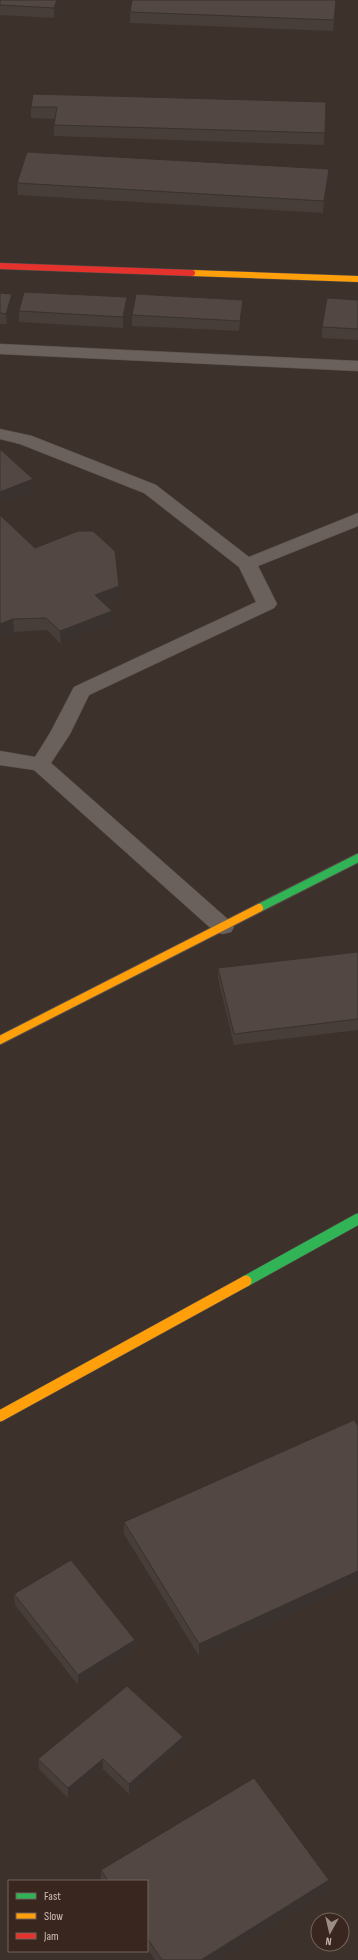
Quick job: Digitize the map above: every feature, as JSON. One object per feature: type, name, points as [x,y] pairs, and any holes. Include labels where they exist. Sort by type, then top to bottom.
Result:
[{"type":"street","points":[[0,266],[358,279]]},
{"type":"street","points":[[0,1040],[358,858]]},
{"type":"street","points":[[0,1416],[358,1219]]},
{"type":"lane","points":[[0,349],[358,366]]},
{"type":"lane","points":[[0,434],[26,440],[150,489],[247,564],[267,604],[81,691],[60,734],[40,764]]},
{"type":"lane","points":[[247,564],[358,519]]},
{"type":"lane","points":[[0,758],[40,764],[223,927]]},
{"type":"building","points":[[0,0],[57,0],[54,8],[0,5]]},
{"type":"building","points":[[132,0],[336,0],[334,20],[130,12]]},
{"type":"building","points":[[33,94],[326,102],[325,133],[54,125],[57,107],[31,107]]},
{"type":"building","points":[[27,152],[329,169],[324,201],[17,183]]},
{"type":"building","points":[[24,292],[127,297],[123,317],[19,311]]},
{"type":"building","points":[[0,293],[12,294],[6,314],[0,313]]},
{"type":"building","points":[[136,294],[243,300],[240,321],[132,315]]},
{"type":"building","points":[[327,298],[358,300],[358,329],[322,327]]},
{"type":"building","points":[[0,449],[33,479],[0,492]]},
{"type":"building","points":[[0,515],[35,548],[78,531],[93,531],[115,551],[119,586],[95,595],[112,611],[60,631],[46,618],[13,619],[0,624]]},
{"type":"building","points":[[358,952],[358,1019],[234,1034],[218,968]]},
{"type":"building","points":[[354,1420],[358,1426],[358,1571],[199,1644],[124,1522]]},
{"type":"building","points":[[71,1560],[135,1640],[78,1675],[14,1594]]},
{"type":"building","points":[[127,1686],[183,1737],[129,1784],[103,1759],[68,1788],[38,1759]]},
{"type":"building","points":[[254,1778],[329,1880],[201,1960],[162,1960],[148,1939],[148,1880],[107,1880],[101,1870]]},
{"type":"traffic: fast","points":[[259,908],[358,858]]},
{"type":"traffic: fast","points":[[246,1281],[358,1219]]},
{"type":"traffic: slow","points":[[192,273],[358,279]]},
{"type":"traffic: slow","points":[[0,1040],[259,908]]},
{"type":"traffic: slow","points":[[0,1416],[246,1281]]},
{"type":"traffic: jam","points":[[0,266],[192,273]]}]
